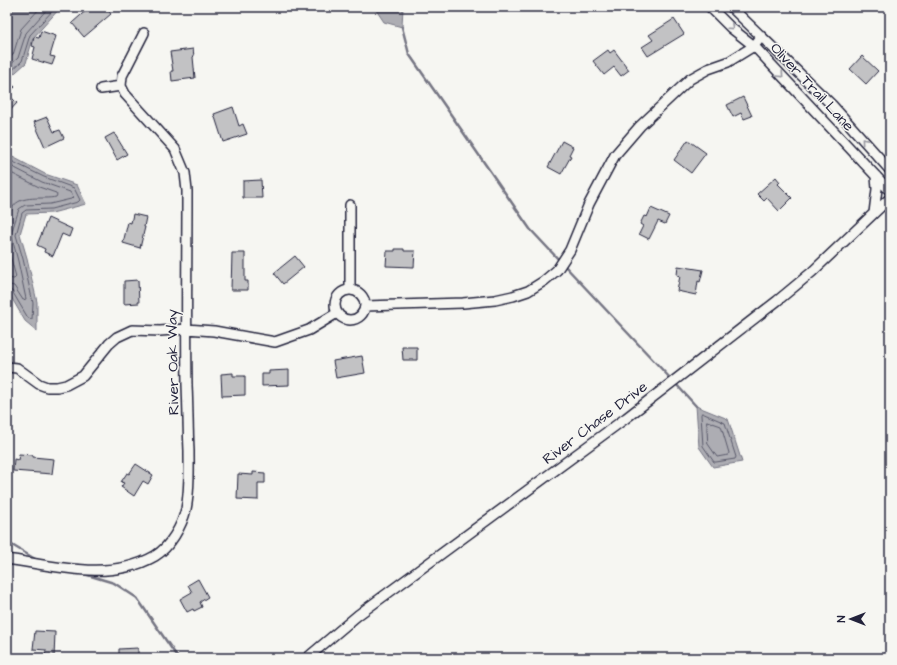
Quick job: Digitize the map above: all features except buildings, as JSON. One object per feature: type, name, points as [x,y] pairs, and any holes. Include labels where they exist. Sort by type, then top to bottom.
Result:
[{"type":"street","name":"Oliver Trail Lane","points":[[710,7],[731,28],[754,46],[890,191]]},
{"type":"street","name":"Oliver Trail Lane","points":[[731,7],[832,105],[890,170]]},
{"type":"street","points":[[101,88],[121,86],[122,76],[144,33]]},
{"type":"street","points":[[364,306],[463,303],[495,300],[528,291],[544,282],[557,270],[570,250],[589,204],[616,155],[640,126],[690,79],[708,69],[728,62],[754,46],[761,37]]},
{"type":"street","name":"River Oak Way","points":[[7,559],[65,568],[95,570],[113,570],[131,566],[156,555],[169,542],[179,527],[186,509],[189,482],[186,329],[187,191],[185,174],[175,149],[126,94],[121,86]]},
{"type":"street","points":[[874,213],[877,189],[876,176]]},
{"type":"street","name":"River Chase Drive","points":[[307,658],[358,615],[626,418],[770,306],[812,272],[890,198]]},
{"type":"street","points":[[350,205],[350,290]]},
{"type":"street","points":[[350,290],[362,296],[364,306],[361,315],[354,320],[344,319],[335,309],[335,300],[341,293],[350,290]]},
{"type":"street","points":[[7,367],[16,368],[38,384],[48,387],[61,386],[75,382],[83,376],[117,336],[132,330],[160,331],[186,329],[214,331],[275,342],[309,330],[337,313]]},
{"type":"water","points":[[7,7],[61,7],[33,38],[26,63],[7,80]]},
{"type":"water","points":[[374,7],[403,7],[402,27],[384,22]]},
{"type":"water","points":[[7,154],[45,174],[77,185],[86,204],[52,213],[26,214],[20,234],[37,302],[37,331],[25,321],[7,290]]},
{"type":"water","points":[[696,406],[728,419],[742,462],[713,467],[699,447]]},
{"type":"waterway","points":[[402,27],[409,54],[530,229],[560,261]]},
{"type":"waterway","points":[[564,265],[671,379]]},
{"type":"waterway","points":[[675,383],[696,406]]},
{"type":"waterway","points":[[7,542],[35,559]]},
{"type":"waterway","points":[[84,574],[114,583],[137,598],[178,658]]}]
